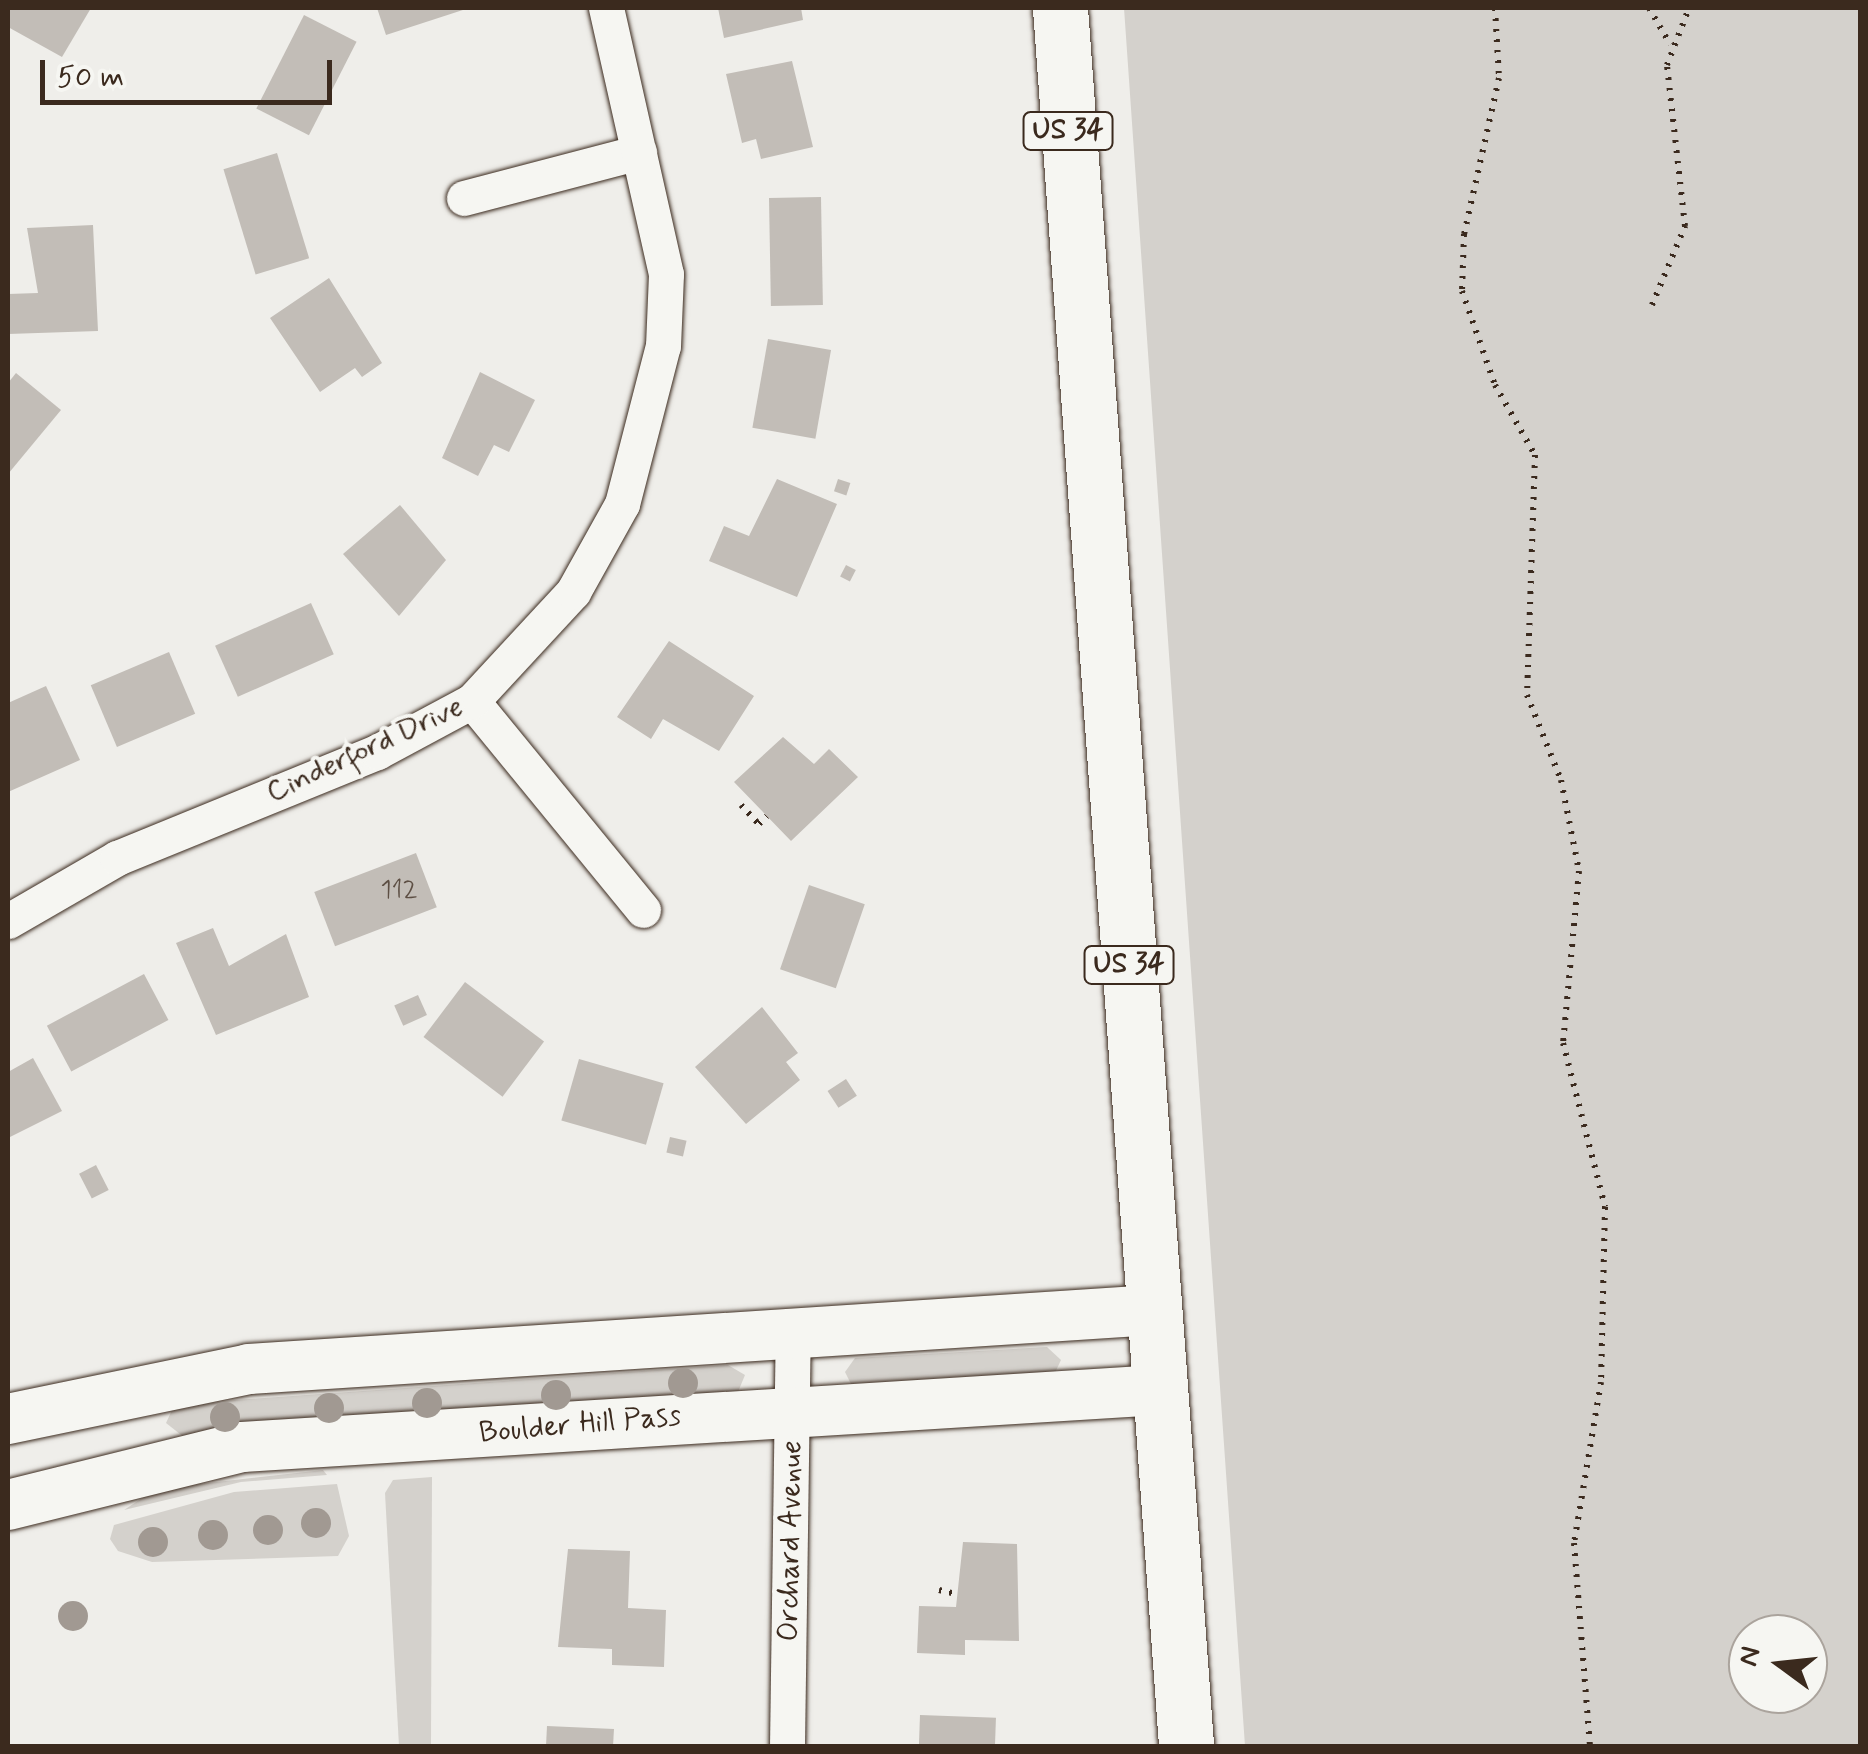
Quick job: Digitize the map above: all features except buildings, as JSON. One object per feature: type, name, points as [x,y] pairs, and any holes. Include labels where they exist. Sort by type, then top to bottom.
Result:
[{"type":"main road","name":"US 34","points":[[1060,8],[1186,1746]]},
{"type":"street","name":"Cinderford Drive","points":[[8,921],[116,858],[377,752],[472,701],[573,592],[622,504],[650,419],[666,274],[606,8]]},
{"type":"street","points":[[464,198],[639,152]]},
{"type":"street","points":[[472,701],[643,910]]},
{"type":"street","points":[[8,1418],[249,1369],[1153,1310]]},
{"type":"street","name":"Orchard Avenue","points":[[787,1746],[794,1336]]},
{"type":"street","name":"Boulder Hill Pass","points":[[8,1504],[242,1448],[794,1406],[1159,1390]]},
{"type":"path","points":[[1495,8],[1500,78],[1464,234],[1462,291],[1495,385],[1536,456],[1527,695],[1561,780],[1579,871],[1563,1044],[1605,1207],[1601,1382],[1574,1544],[1590,1746]]},
{"type":"path","points":[[1650,8],[1670,44],[1685,226],[1652,305]]},
{"type":"path","points":[[1670,44],[1689,8]]},
{"type":"path","points":[[741,804],[759,824],[768,816]]},
{"type":"path","points":[[939,1590],[956,1594]]},
{"type":"shaded area","points":[[1124,8],[1860,8],[1860,1746],[1245,1746]]},
{"type":"shaded area","points":[[1047,1347],[1061,1360],[1053,1377],[851,1384],[845,1372],[855,1358]]},
{"type":"shaded area","points":[[728,1365],[745,1375],[738,1392],[185,1438],[166,1423],[173,1408],[235,1400]]},
{"type":"shaded area","points":[[323,1470],[327,1475],[241,1482],[124,1510],[156,1489]]},
{"type":"shaded area","points":[[432,1477],[431,1746],[399,1746],[385,1493],[393,1480]]},
{"type":"shaded area","points":[[337,1484],[349,1536],[338,1556],[152,1562],[118,1551],[110,1539],[114,1525],[234,1492]]}]
